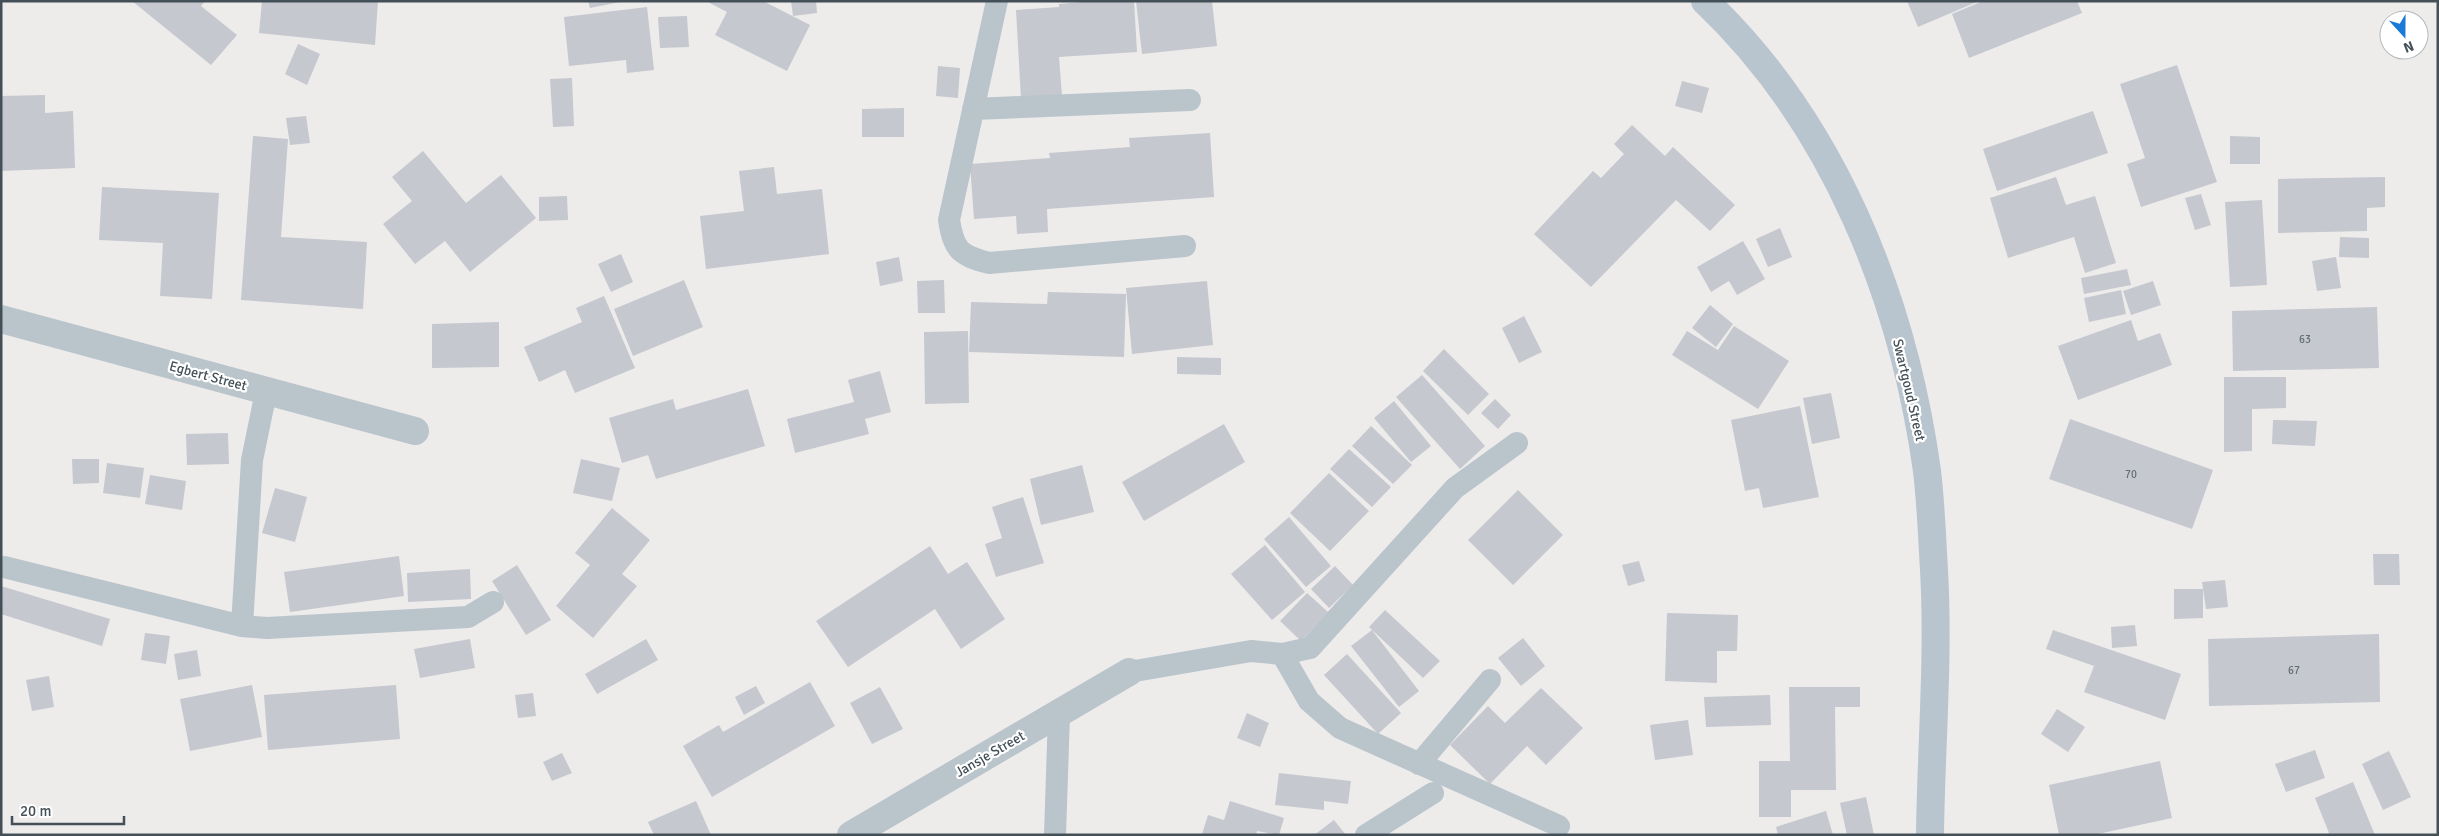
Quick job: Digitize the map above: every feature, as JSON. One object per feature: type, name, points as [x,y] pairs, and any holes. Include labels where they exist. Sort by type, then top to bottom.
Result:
[{"type":"street","name":"Swartgoud Street","points":[[1705,1],[1733,27],[1772,76],[1810,130],[1846,192],[1878,271],[1909,377],[1927,472],[1934,572],[1935,660],[1930,835]]},
{"type":"street","name":"Egbert Street","points":[[1,319],[415,431]]},
{"type":"street","name":"Jansje Street","points":[[851,835],[1129,672]]},
{"type":"lane","points":[[996,1],[949,220],[952,238],[965,256],[989,263],[1185,246]]},
{"type":"lane","points":[[973,109],[1190,100]]},
{"type":"lane","points":[[242,626],[252,460],[266,392]]},
{"type":"lane","points":[[1129,672],[1251,651],[1282,654],[1310,648],[1455,488],[1517,443]]},
{"type":"lane","points":[[4,568],[242,626],[267,628],[468,617],[493,602]]},
{"type":"lane","points":[[1282,654],[1309,701],[1340,728],[1559,826]]},
{"type":"lane","points":[[1419,764],[1490,680]]},
{"type":"lane","points":[[1055,835],[1060,714]]},
{"type":"lane","points":[[1366,835],[1433,793]]},
{"type":"building","points":[[132,1],[205,1],[201,6],[237,35],[211,65]]},
{"type":"building","points":[[262,1],[378,1],[375,45],[259,33]]},
{"type":"building","points":[[588,1],[620,1],[620,2],[590,8]]},
{"type":"building","points":[[706,1],[763,1],[810,25],[787,71],[715,35],[727,12]]},
{"type":"building","points":[[791,1],[816,1],[817,13],[793,16]]},
{"type":"building","points":[[1094,1],[1134,1],[1137,52],[1059,57],[1062,96],[1021,99],[1016,10],[1059,7],[1059,4]]},
{"type":"building","points":[[1136,1],[1212,1],[1217,46],[1142,54]]},
{"type":"building","points":[[1907,1],[1979,1],[1918,27]]},
{"type":"building","points":[[1983,1],[2077,1],[2082,13],[1969,58],[1952,14]]},
{"type":"building","points":[[647,7],[654,70],[627,73],[626,60],[569,66],[564,17]]},
{"type":"building","points":[[687,16],[689,47],[660,48],[658,17]]},
{"type":"building","points":[[298,44],[320,54],[307,85],[285,74]]},
{"type":"building","points":[[2177,65],[2217,182],[2141,207],[2127,164],[2145,158],[2120,84]]},
{"type":"building","points":[[938,66],[960,68],[958,98],[936,96]]},
{"type":"building","points":[[572,78],[574,126],[553,127],[550,79]]},
{"type":"building","points":[[1682,81],[1709,88],[1702,113],[1675,106]]},
{"type":"building","points":[[45,95],[45,113],[73,111],[75,168],[1,171],[1,96]]},
{"type":"building","points":[[904,108],[904,137],[862,137],[862,109]]},
{"type":"building","points":[[2093,111],[2108,153],[1997,191],[1983,149]]},
{"type":"building","points":[[306,116],[310,143],[290,145],[286,118]]},
{"type":"building","points":[[1632,125],[1665,156],[1673,147],[1735,205],[1710,231],[1676,200],[1591,287],[1534,234],[1593,171],[1601,178],[1624,154],[1614,144]]},
{"type":"building","points":[[1210,133],[1214,197],[1047,209],[1048,232],[1017,234],[1016,216],[974,219],[970,164],[1050,158],[1049,153],[1130,147],[1129,138]]},
{"type":"building","points":[[253,136],[288,139],[281,237],[367,242],[363,309],[241,300]]},
{"type":"building","points":[[2230,136],[2260,137],[2260,164],[2230,164]]},
{"type":"building","points":[[423,151],[466,203],[501,175],[536,218],[470,272],[445,241],[415,264],[383,224],[412,201],[392,177]]},
{"type":"building","points":[[774,167],[777,194],[822,189],[829,254],[706,269],[700,216],[744,211],[739,171]]},
{"type":"building","points":[[2056,177],[2066,205],[2095,196],[2116,263],[2085,273],[2074,237],[2008,258],[1990,198]]},
{"type":"building","points":[[2385,177],[2385,207],[2367,208],[2367,231],[2278,233],[2278,179]]},
{"type":"building","points":[[102,187],[219,193],[212,299],[160,296],[163,243],[99,240]]},
{"type":"building","points":[[2201,194],[2211,225],[2195,230],[2185,198]]},
{"type":"building","points":[[567,196],[568,220],[539,221],[539,197]]},
{"type":"building","points":[[2262,200],[2267,285],[2230,287],[2225,202]]},
{"type":"building","points":[[1780,228],[1792,257],[1768,267],[1756,239]]},
{"type":"building","points":[[2340,237],[2369,238],[2369,258],[2339,257]]},
{"type":"building","points":[[1743,241],[1765,279],[1737,295],[1729,281],[1711,292],[1697,267]]},
{"type":"building","points":[[621,254],[633,282],[611,292],[598,264]]},
{"type":"building","points":[[899,257],[903,281],[880,286],[876,262]]},
{"type":"building","points":[[2336,257],[2341,288],[2317,291],[2312,261]]},
{"type":"building","points":[[2127,269],[2131,285],[2084,294],[2081,278]]},
{"type":"building","points":[[684,280],[703,327],[633,356],[614,309]]},
{"type":"building","points":[[944,280],[945,313],[918,313],[917,281]]},
{"type":"building","points":[[1207,281],[1213,345],[1132,354],[1126,288]]},
{"type":"building","points":[[2153,281],[2161,305],[2131,315],[2123,291]]},
{"type":"building","points":[[2121,290],[2126,314],[2089,322],[2084,298]]},
{"type":"building","points":[[1048,292],[1126,294],[1124,357],[969,352],[971,302],[1047,304]]},
{"type":"building","points":[[604,296],[635,368],[575,393],[565,370],[539,382],[524,347],[582,322],[576,308]]},
{"type":"building","points":[[1710,305],[1733,324],[1716,347],[1692,328]]},
{"type":"building","points":[[2377,307],[2379,368],[2233,371],[2232,311]]},
{"type":"building","points":[[1524,316],[1542,352],[1519,363],[1502,328]]},
{"type":"building","points":[[2131,320],[2138,341],[2160,333],[2172,365],[2078,400],[2058,346]]},
{"type":"building","points":[[499,322],[499,367],[432,368],[432,324]]},
{"type":"building","points":[[1734,326],[1789,361],[1758,409],[1672,355],[1687,331],[1718,350]]},
{"type":"building","points":[[968,331],[969,403],[925,404],[924,332]]},
{"type":"building","points":[[1444,349],[1489,394],[1468,415],[1423,371]]},
{"type":"building","points":[[1177,357],[1221,358],[1221,375],[1177,374]]},
{"type":"building","points":[[880,371],[891,412],[865,419],[869,434],[795,453],[787,419],[854,402],[848,380]]},
{"type":"building","points":[[1422,375],[1485,446],[1460,469],[1396,397]]},
{"type":"building","points":[[2224,377],[2286,377],[2286,408],[2252,409],[2252,451],[2224,452]]},
{"type":"building","points":[[748,389],[765,446],[656,479],[648,455],[622,463],[609,418],[673,399],[676,410]]},
{"type":"building","points":[[1831,393],[1840,438],[1812,444],[1803,398]]},
{"type":"building","points":[[1495,399],[1511,415],[1498,429],[1481,413]]},
{"type":"building","points":[[1394,401],[1431,446],[1411,462],[1374,418]]},
{"type":"building","points":[[1800,406],[1819,497],[1763,508],[1759,488],[1745,491],[1731,420]]},
{"type":"building","points":[[2070,419],[2213,470],[2192,529],[2049,479]]},
{"type":"building","points":[[2273,420],[2317,421],[2315,446],[2272,444]]},
{"type":"building","points":[[1224,424],[1245,462],[1144,521],[1122,482]]},
{"type":"building","points":[[1371,426],[1412,465],[1393,484],[1352,446]]},
{"type":"building","points":[[228,433],[229,464],[187,465],[186,434]]},
{"type":"building","points":[[1349,449],[1391,487],[1372,507],[1330,469]]},
{"type":"building","points":[[72,459],[99,459],[99,483],[73,484]]},
{"type":"building","points":[[581,459],[620,468],[612,501],[573,493]]},
{"type":"building","points":[[107,463],[144,468],[140,498],[103,493]]},
{"type":"building","points":[[1082,465],[1094,512],[1041,525],[1030,479]]},
{"type":"building","points":[[1329,473],[1369,511],[1330,551],[1290,513]]},
{"type":"building","points":[[150,475],[186,481],[182,510],[145,504]]},
{"type":"building","points":[[275,488],[307,497],[295,542],[262,533]]},
{"type":"building","points":[[1518,490],[1563,535],[1513,585],[1468,540]]},
{"type":"building","points":[[1023,497],[1044,563],[996,577],[985,544],[1002,538],[992,507]]},
{"type":"building","points":[[612,508],[650,540],[622,574],[637,586],[593,638],[556,606],[590,565],[575,553]]},
{"type":"building","points":[[1289,517],[1331,566],[1306,587],[1264,539]]},
{"type":"building","points":[[1265,545],[1305,592],[1272,620],[1231,574]]},
{"type":"building","points":[[930,546],[948,574],[967,562],[1005,619],[961,649],[935,609],[848,667],[816,621]]},
{"type":"building","points":[[2373,554],[2399,554],[2400,585],[2374,585]]},
{"type":"building","points":[[399,556],[404,596],[290,612],[284,572]]},
{"type":"building","points":[[1639,561],[1645,581],[1628,586],[1622,565]]},
{"type":"building","points":[[517,565],[551,620],[526,635],[492,581]]},
{"type":"building","points":[[1335,566],[1353,585],[1329,608],[1311,589]]},
{"type":"building","points":[[470,569],[471,599],[408,602],[407,573]]},
{"type":"building","points":[[2225,580],[2228,607],[2206,609],[2202,582]]},
{"type":"building","points":[[1,586],[110,619],[102,646],[1,614]]},
{"type":"building","points":[[2174,589],[2203,589],[2203,618],[2174,619]]},
{"type":"building","points":[[1307,593],[1328,612],[1301,641],[1280,621]]},
{"type":"building","points":[[1385,610],[1440,661],[1423,678],[1369,627]]},
{"type":"building","points":[[1667,613],[1738,615],[1737,651],[1717,651],[1717,683],[1665,681]]},
{"type":"building","points":[[2135,625],[2137,646],[2112,648],[2111,627]]},
{"type":"building","points":[[1372,630],[1419,691],[1399,707],[1351,646]]},
{"type":"building","points":[[2053,630],[2181,674],[2165,720],[2084,692],[2094,666],[2046,649]]},
{"type":"building","points":[[145,633],[170,636],[166,664],[141,660]]},
{"type":"building","points":[[2379,634],[2380,702],[2209,706],[2208,639]]},
{"type":"building","points":[[1523,638],[1545,666],[1521,686],[1498,658]]},
{"type":"building","points":[[470,639],[475,668],[420,678],[414,649]]},
{"type":"building","points":[[646,639],[658,660],[597,694],[585,674]]},
{"type":"building","points":[[197,650],[201,676],[178,680],[174,654]]},
{"type":"building","points":[[1347,654],[1401,713],[1378,734],[1324,675]]},
{"type":"building","points":[[49,676],[54,707],[32,711],[26,680]]},
{"type":"building","points":[[810,682],[835,726],[712,797],[683,746],[719,725],[723,732]]},
{"type":"building","points":[[252,685],[262,737],[190,751],[180,699]]},
{"type":"building","points":[[396,685],[400,739],[268,750],[264,695]]},
{"type":"building","points":[[756,686],[765,703],[744,715],[735,697]]},
{"type":"building","points":[[880,687],[903,729],[872,744],[850,703]]},
{"type":"building","points":[[1789,687],[1860,687],[1860,707],[1835,707],[1836,790],[1791,790],[1791,817],[1759,817],[1759,761],[1790,761]]},
{"type":"building","points":[[1541,688],[1583,728],[1546,765],[1527,746],[1490,784],[1450,745],[1488,706],[1505,723]]},
{"type":"building","points":[[533,693],[536,716],[518,718],[515,695]]},
{"type":"building","points":[[1770,695],[1771,725],[1706,727],[1704,697]]},
{"type":"building","points":[[2057,709],[2085,727],[2068,752],[2041,734]]},
{"type":"building","points":[[1247,713],[1269,723],[1260,747],[1237,738]]},
{"type":"building","points":[[1688,720],[1693,755],[1655,760],[1650,725]]},
{"type":"building","points":[[2315,750],[2325,778],[2286,792],[2275,764]]},
{"type":"building","points":[[2389,751],[2411,797],[2383,810],[2362,764]]},
{"type":"building","points":[[562,753],[572,773],[552,781],[543,762]]},
{"type":"building","points":[[2160,761],[2172,818],[2093,835],[2059,835],[2049,785]]},
{"type":"building","points":[[1279,773],[1351,781],[1348,804],[1324,801],[1324,810],[1275,805]]},
{"type":"building","points":[[2353,782],[2375,835],[2324,835],[2329,833],[2315,798]]},
{"type":"building","points":[[1866,797],[1874,835],[1847,835],[1840,803]]},
{"type":"building","points":[[696,801],[711,835],[654,835],[648,822]]},
{"type":"building","points":[[1230,801],[1284,818],[1279,835],[1257,831],[1256,835],[1202,834],[1208,815],[1224,820]]},
{"type":"building","points":[[1826,811],[1833,835],[1778,835],[1776,827]]},
{"type":"building","points":[[1334,820],[1346,835],[1314,835]]}]
